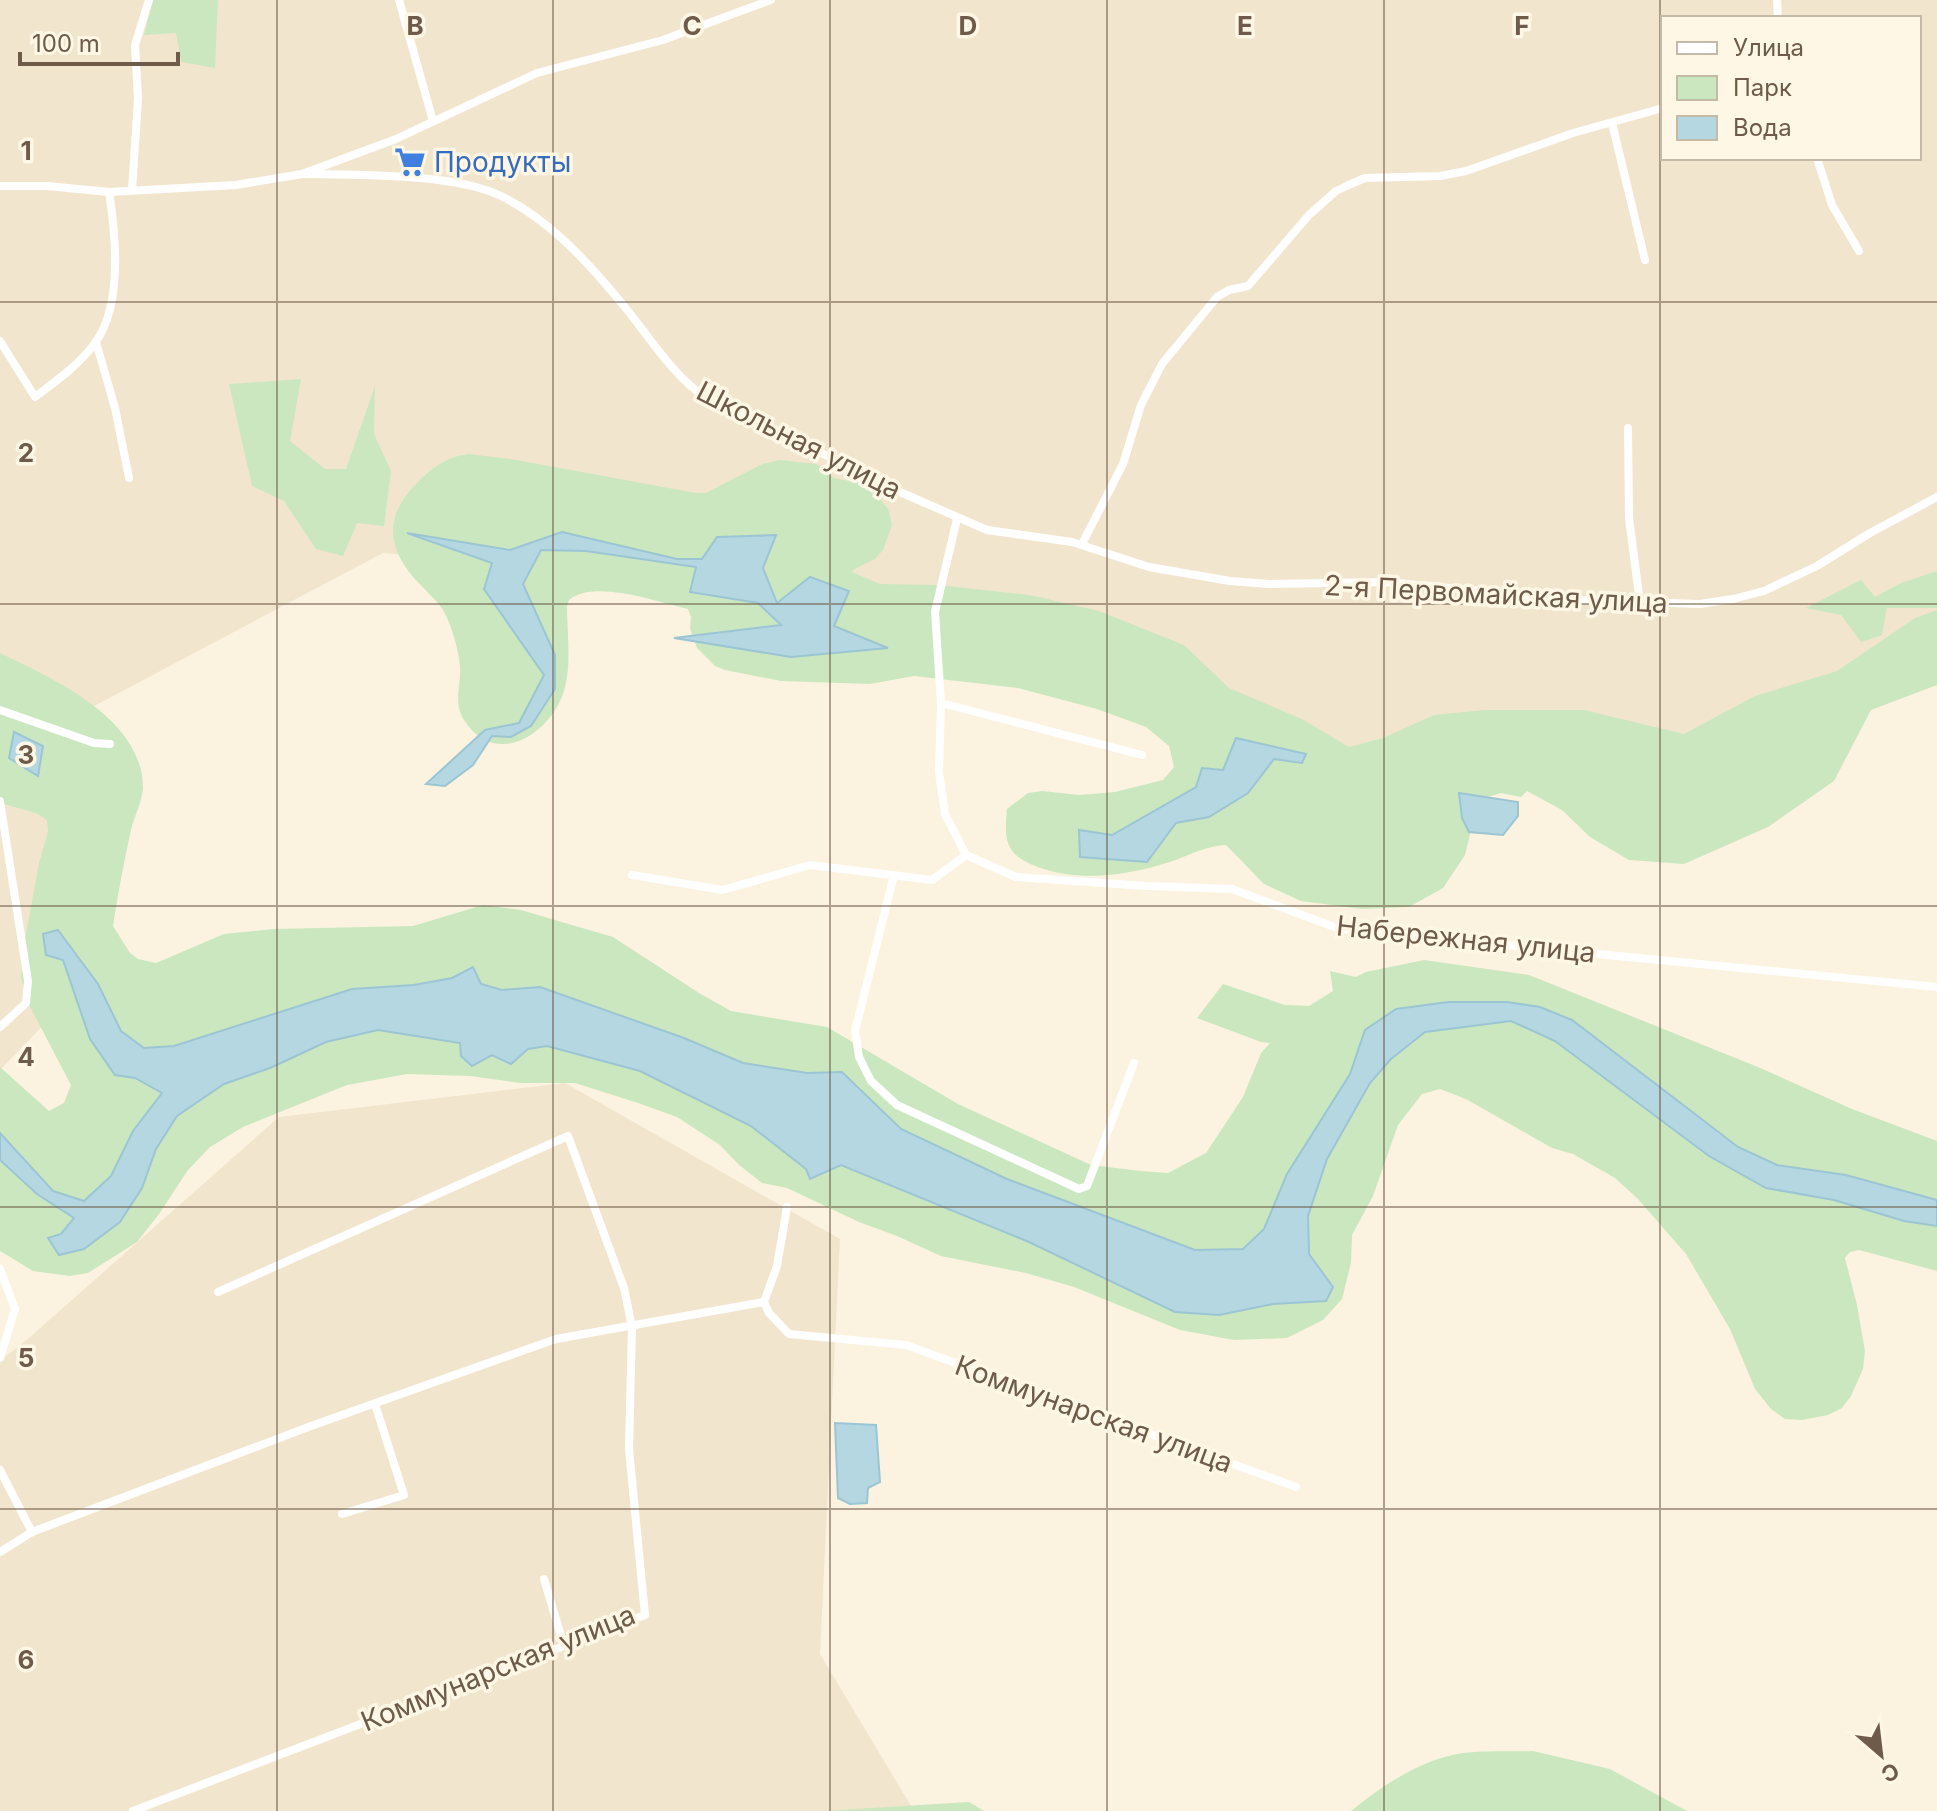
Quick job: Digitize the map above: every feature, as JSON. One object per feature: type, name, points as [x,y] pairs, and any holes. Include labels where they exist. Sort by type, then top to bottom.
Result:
[{"type":"street","points":[[132,190],[138,98],[135,45],[149,0]]},
{"type":"street","points":[[399,0],[433,121]]},
{"type":"street","points":[[743,11],[746,0]]},
{"type":"street","name":"Школьная улица","points":[[302,174],[396,139],[537,73],[663,40],[771,0]]},
{"type":"street","points":[[1082,544],[1123,464],[1141,405],[1162,364],[1217,297],[1229,290],[1248,286],[1309,215],[1336,191],[1365,178],[1440,176],[1466,171],[1573,133],[1661,109]]},
{"type":"street","points":[[1612,123],[1645,260]]},
{"type":"street","points":[[1818,160],[1832,205],[1859,251]]},
{"type":"street","name":"Школьная улица","points":[[0,186],[47,186],[109,192],[236,185],[302,174],[369,175],[477,187],[523,208],[554,232],[583,259],[661,351],[680,379],[698,392],[957,519],[987,530]]},
{"type":"street","points":[[0,341],[35,397],[70,370],[96,342],[112,297],[116,232],[109,192]]},
{"type":"street","points":[[96,342],[115,408],[129,478]]},
{"type":"street","points":[[1628,428],[1629,518],[1640,603]]},
{"type":"street","name":"2-я Первомайская улица","points":[[987,530],[1082,544],[1149,567],[1230,581],[1269,584],[1386,582],[1577,600],[1700,604],[1764,591],[1817,566],[1937,497]]},
{"type":"street","points":[[632,875],[723,890],[810,865],[932,880],[966,855],[945,814],[939,772],[941,703],[935,612],[957,519]]},
{"type":"street","points":[[941,703],[1142,755]]},
{"type":"street","points":[[0,710],[94,743],[110,744]]},
{"type":"street","points":[[0,801],[28,981],[26,1003],[0,1027]]},
{"type":"street","name":"Набережная улица","points":[[966,855],[1016,877],[1133,886],[1232,889],[1340,929],[1937,987]]},
{"type":"street","points":[[894,875],[855,1031],[859,1057],[871,1081],[897,1105],[1079,1189],[1087,1186],[1134,1063]]},
{"type":"street","name":"Коммунарская улица","points":[[133,1811],[645,1615],[629,1449],[632,1327],[624,1288],[568,1136],[218,1292]]},
{"type":"street","points":[[0,1552],[32,1532],[556,1339],[764,1302],[777,1266],[787,1207]]},
{"type":"street","points":[[0,1269],[15,1309],[0,1358]]},
{"type":"street","name":"Коммунарская улица","points":[[764,1302],[769,1313],[789,1334],[906,1345],[1296,1487]]},
{"type":"street","points":[[342,1514],[404,1495],[375,1404]]},
{"type":"street","points":[[0,1470],[32,1532]]},
{"type":"street","points":[[544,1579],[564,1646]]},
{"type":"shaded area","points":[[0,0],[1937,0],[1937,649],[1663,809],[1483,737],[1328,811],[1212,729],[782,588],[383,553],[81,713],[101,966],[0,1070]]},
{"type":"shaded area","points":[[565,1083],[840,1239],[820,1654],[914,1811],[0,1811],[0,1360],[21,1345],[279,1117]]},
{"type":"green space","points":[[153,0],[218,0],[215,68],[181,62],[176,33],[144,35]]},
{"type":"green space","points":[[301,379],[290,441],[325,469],[346,469],[375,386],[374,434],[391,471],[384,526],[357,523],[343,556],[316,549],[284,501],[252,486],[229,384]]},
{"type":"green space","points":[[469,454],[696,493],[706,493],[762,464],[780,460],[816,464],[834,478],[869,485],[888,509],[892,525],[883,550],[875,559],[852,572],[880,584],[939,585],[1030,595],[1099,611],[1184,645],[1229,688],[1302,719],[1349,747],[1383,738],[1434,715],[1484,710],[1584,710],[1684,734],[1755,696],[1837,671],[1915,618],[1937,610],[1937,685],[1871,710],[1834,781],[1768,827],[1684,864],[1629,860],[1590,837],[1562,810],[1527,791],[1521,797],[1501,793],[1474,801],[1473,823],[1465,855],[1443,888],[1409,907],[1362,909],[1301,901],[1264,884],[1226,845],[1206,848],[1140,870],[1106,875],[1071,875],[1038,867],[1013,852],[1007,838],[1007,809],[1028,793],[1042,791],[1079,795],[1115,792],[1163,780],[1174,767],[1169,746],[1146,727],[1097,709],[1018,688],[914,676],[870,684],[781,681],[725,670],[715,666],[697,648],[690,629],[688,609],[643,598],[594,592],[569,600],[568,670],[557,707],[547,721],[520,740],[506,744],[491,742],[477,735],[464,720],[459,707],[459,661],[448,620],[438,603],[405,565],[394,541],[393,529],[399,506],[422,478],[447,460]]},
{"type":"green space","points":[[1937,571],[1937,608],[1887,608],[1882,635],[1861,642],[1841,615],[1806,608],[1861,580],[1875,597],[1901,583]]},
{"type":"green space","points":[[0,653],[45,675],[92,704],[129,742],[139,764],[143,789],[131,830],[113,926],[130,953],[138,959],[156,963],[224,934],[273,929],[413,926],[483,905],[521,910],[613,937],[731,1011],[827,1027],[958,1104],[1091,1165],[1168,1173],[1206,1153],[1243,1097],[1261,1053],[1270,1043],[1197,1018],[1223,984],[1285,1005],[1309,1006],[1333,991],[1330,971],[1356,977],[1366,972],[1424,960],[1529,975],[1937,1141],[1937,1271],[1859,1250],[1850,1252],[1845,1258],[1865,1351],[1863,1369],[1842,1408],[1828,1415],[1802,1420],[1785,1419],[1771,1409],[1755,1389],[1730,1329],[1686,1254],[1638,1199],[1615,1178],[1573,1154],[1552,1148],[1466,1099],[1440,1089],[1422,1094],[1398,1125],[1373,1196],[1352,1235],[1351,1263],[1342,1299],[1323,1320],[1287,1338],[1234,1340],[1180,1330],[1074,1287],[1026,1273],[941,1256],[787,1188],[762,1183],[720,1145],[677,1117],[638,1103],[575,1083],[520,1083],[470,1076],[407,1074],[347,1085],[243,1127],[210,1147],[188,1170],[137,1242],[88,1273],[70,1276],[33,1271],[0,1251],[0,1067],[49,1111],[64,1103],[71,1085],[27,1001],[21,977],[39,863],[48,832],[47,820],[36,813],[0,803]]},
{"type":"green space","points":[[1533,1751],[1610,1769],[1687,1811],[1351,1811],[1401,1776],[1442,1758],[1475,1752]]},
{"type":"green space","points":[[969,1802],[984,1811],[823,1811]]},
{"type":"water","points":[[562,532],[677,559],[702,559],[717,537],[776,535],[763,568],[777,603],[810,577],[849,591],[834,626],[888,648],[791,657],[674,638],[781,625],[758,603],[690,592],[696,567],[586,551],[541,550],[523,584],[555,655],[555,689],[531,726],[511,737],[492,736],[473,765],[445,786],[426,784],[485,730],[519,723],[544,675],[484,589],[492,563],[407,533],[510,550]]},
{"type":"water","points":[[14,732],[43,746],[38,776],[9,758]]},
{"type":"water","points":[[1236,738],[1306,754],[1302,763],[1274,759],[1248,793],[1209,817],[1176,823],[1147,862],[1080,857],[1079,830],[1112,835],[1196,787],[1202,768],[1223,770]]},
{"type":"water","points":[[1459,793],[1518,802],[1518,816],[1503,835],[1469,832],[1462,818]]},
{"type":"water","points":[[58,930],[98,984],[121,1031],[144,1048],[174,1046],[352,989],[414,985],[452,978],[473,967],[481,984],[502,990],[540,987],[684,1038],[743,1063],[807,1073],[842,1072],[901,1129],[1007,1179],[1195,1250],[1243,1249],[1264,1229],[1287,1174],[1350,1074],[1365,1030],[1396,1009],[1448,1002],[1507,1002],[1540,1007],[1572,1020],[1738,1147],[1777,1165],[1846,1175],[1937,1200],[1937,1226],[1904,1221],[1834,1200],[1766,1188],[1709,1156],[1555,1041],[1511,1021],[1425,1032],[1391,1059],[1370,1083],[1327,1159],[1308,1216],[1309,1254],[1333,1287],[1326,1301],[1273,1304],[1219,1315],[1175,1312],[1029,1242],[841,1165],[810,1179],[806,1169],[751,1126],[640,1071],[547,1046],[528,1049],[511,1064],[492,1055],[472,1066],[461,1056],[460,1043],[378,1030],[326,1042],[270,1068],[224,1084],[177,1116],[156,1149],[142,1188],[120,1222],[84,1249],[59,1255],[48,1238],[61,1234],[74,1218],[37,1194],[0,1160],[0,1133],[53,1191],[84,1201],[111,1176],[133,1131],[162,1093],[135,1078],[115,1075],[90,1039],[63,960],[46,955],[43,934]]},
{"type":"water","points":[[835,1423],[876,1425],[880,1482],[868,1488],[867,1503],[850,1504],[838,1498]]},
{"type":"place","name":"Продукты","points":[[410,162]]}]
